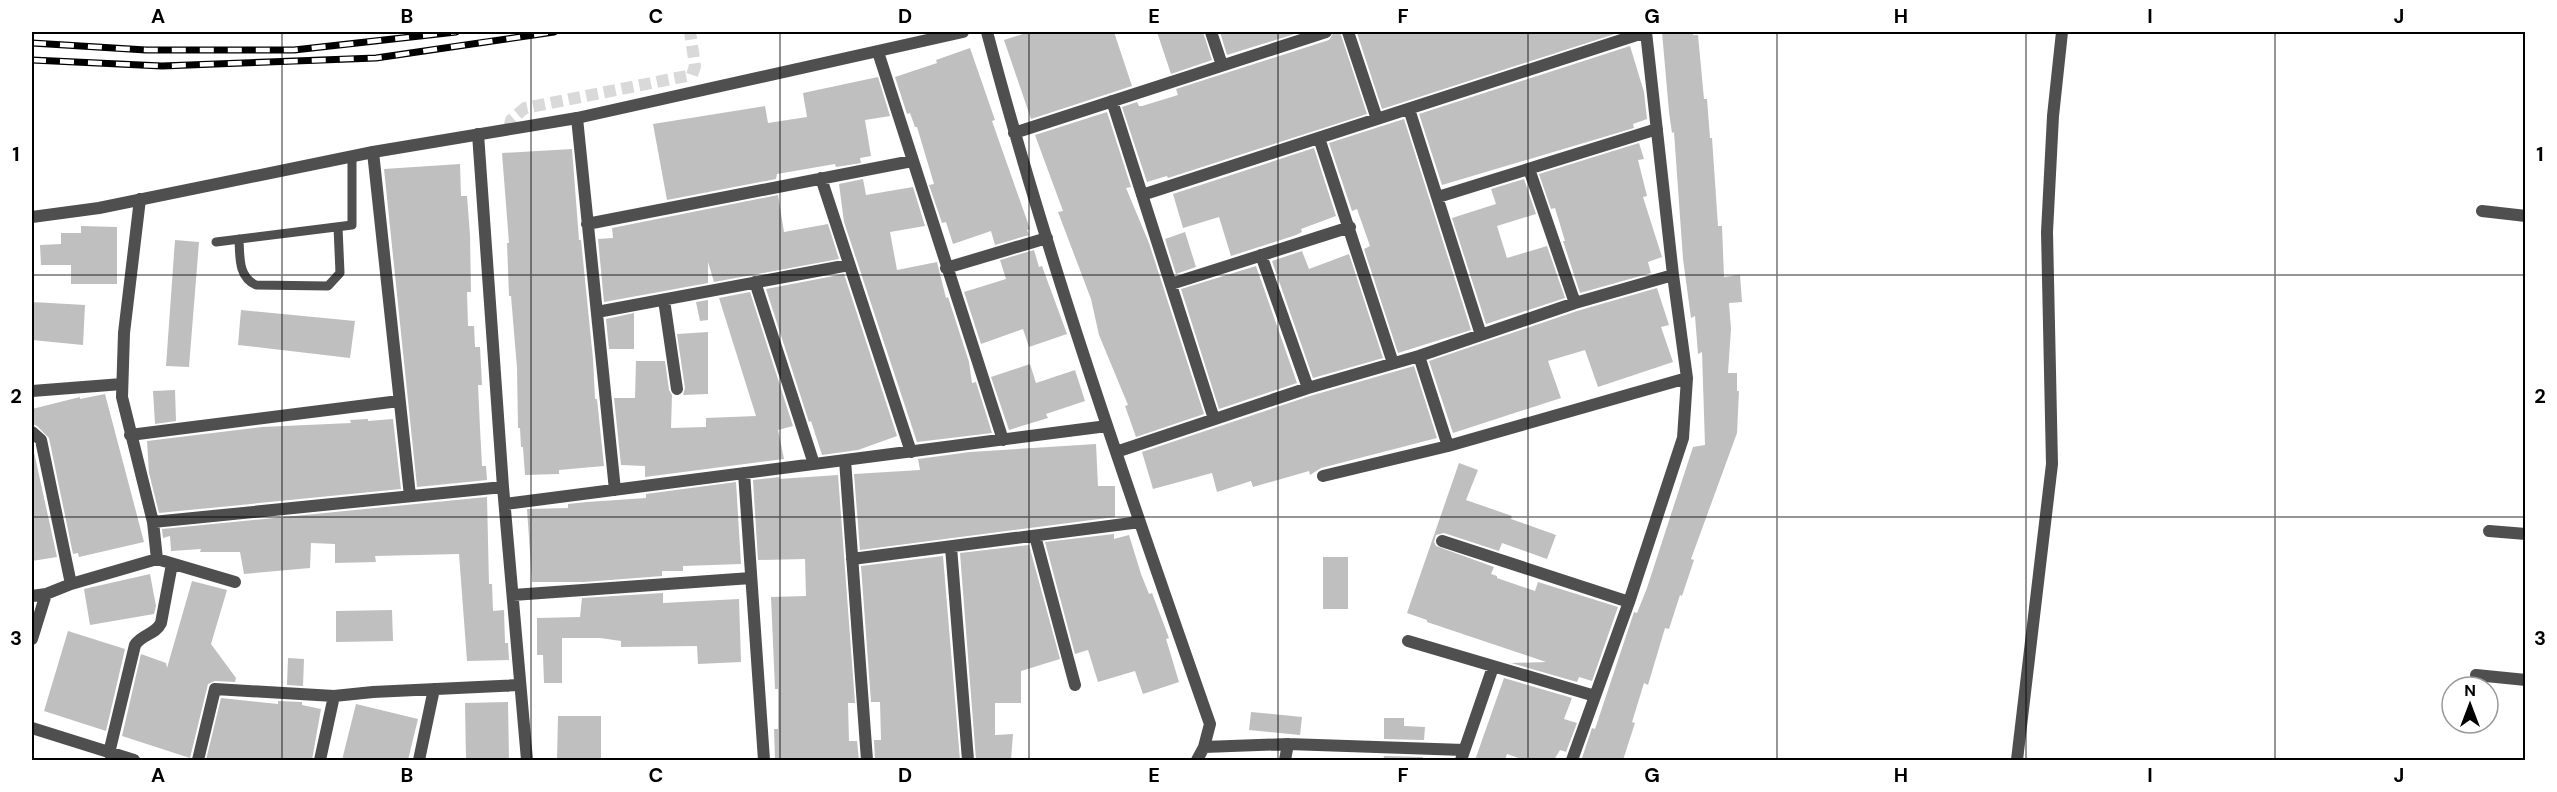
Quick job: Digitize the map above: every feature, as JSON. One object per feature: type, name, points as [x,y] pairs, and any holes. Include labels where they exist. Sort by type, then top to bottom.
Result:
[{"type":"street","points":[[32,217],[99,208],[373,152],[577,118],[963,32]]},
{"type":"street","points":[[987,32],[1014,133],[1107,426],[1210,724],[1204,747],[1197,760]]},
{"type":"street","points":[[1211,32],[1222,65]]},
{"type":"street","points":[[1014,133],[1326,32]]},
{"type":"street","points":[[1348,32],[1377,119]]},
{"type":"street","points":[[1142,195],[1646,32],[1672,275],[1687,378],[1683,438],[1629,602],[1572,760]]},
{"type":"street","points":[[2017,760],[2052,464],[2047,232],[2053,116],[2062,32]]},
{"type":"street","points":[[878,52],[1003,440]]},
{"type":"street","points":[[1112,101],[1214,419]]},
{"type":"street","points":[[1409,109],[1481,335]]},
{"type":"street","points":[[577,118],[615,490]]},
{"type":"street","points":[[1438,197],[1657,129]]},
{"type":"street","points":[[478,134],[503,486],[527,760]]},
{"type":"street","points":[[1319,138],[1393,363]]},
{"type":"street","points":[[373,152],[410,496]]},
{"type":"street","points":[[587,224],[912,161]]},
{"type":"street","points":[[1529,169],[1575,303]]},
{"type":"street","points":[[821,178],[911,452]]},
{"type":"street","points":[[140,199],[124,333],[122,397],[153,522],[157,559]]},
{"type":"street","points":[[2482,211],[2526,216]]},
{"type":"street","points":[[1171,284],[1350,227]]},
{"type":"street","points":[[946,268],[1047,238]]},
{"type":"street","points":[[1261,255],[1308,388]]},
{"type":"street","points":[[597,312],[849,265]]},
{"type":"street","points":[[1116,452],[1308,388],[1419,356],[1575,303],[1672,275]]},
{"type":"street","points":[[755,282],[813,464]]},
{"type":"street","points":[[664,300],[676,389]]},
{"type":"street","points":[[1419,356],[1448,446]]},
{"type":"street","points":[[1323,476],[1448,446],[1687,378]]},
{"type":"street","points":[[32,391],[122,384]]},
{"type":"street","points":[[130,435],[399,401]]},
{"type":"street","points":[[505,504],[1107,426]]},
{"type":"street","points":[[32,432],[41,440],[71,584]]},
{"type":"street","points":[[845,460],[867,760]]},
{"type":"street","points":[[744,473],[764,760]]},
{"type":"street","points":[[153,522],[503,486]]},
{"type":"street","points":[[852,560],[1140,522]]},
{"type":"street","points":[[2489,531],[2526,534]]},
{"type":"street","points":[[1035,536],[1075,685]]},
{"type":"street","points":[[1442,541],[1629,602]]},
{"type":"street","points":[[951,547],[968,760]]},
{"type":"street","points":[[32,596],[46,594],[71,584],[157,559],[235,582]]},
{"type":"street","points":[[109,753],[135,645],[139,639],[157,631],[161,623],[172,564]]},
{"type":"street","points":[[513,595],[751,578]]},
{"type":"street","points":[[32,639],[46,594]]},
{"type":"street","points":[[1408,641],[1595,696]]},
{"type":"street","points":[[1204,747],[1288,744],[1462,755],[1493,667]]},
{"type":"street","points":[[2500,677],[2526,680]]},
{"type":"street","points":[[198,760],[216,689],[334,696],[520,685]]},
{"type":"street","points":[[419,760],[434,689]]},
{"type":"street","points":[[320,760],[334,696]]},
{"type":"street","points":[[32,729],[134,760]]},
{"type":"street","points":[[1285,760],[1288,744]]},
{"type":"lane","points":[[216,242],[352,225],[352,156]]},
{"type":"lane","points":[[239,239],[242,273],[247,281],[256,285],[328,286],[340,273],[338,227]]},
{"type":"building","points":[[1029,32],[1114,32],[1132,86],[1031,119],[1004,40]]},
{"type":"building","points":[[1157,32],[1203,32],[1212,60],[1171,74]]},
{"type":"building","points":[[1220,32],[1301,32],[1227,55]]},
{"type":"building","points":[[1334,32],[1340,32],[1367,114],[1168,178],[1167,176],[1147,182],[1122,107],[1137,102],[1139,106],[1142,106],[1178,95],[1176,89],[1329,40]]},
{"type":"building","points":[[1621,32],[1382,109],[1357,33]]},
{"type":"building","points":[[1662,32],[1693,32],[1693,35],[1698,35],[1704,99],[1707,99],[1710,138],[1712,138],[1718,226],[1722,226],[1724,277],[1740,275],[1742,302],[1729,303],[1731,329],[1728,373],[1737,373],[1737,391],[1739,391],[1737,433],[1691,559],[1694,560],[1682,596],[1680,595],[1669,629],[1665,628],[1648,685],[1644,683],[1632,722],[1635,723],[1623,760],[1590,760],[1582,758],[1592,728],[1595,729],[1634,612],[1637,613],[1647,588],[1693,447],[1705,445],[1702,352],[1698,354],[1695,316],[1691,318],[1683,259],[1674,132],[1672,133],[1669,112]]},
{"type":"building","points":[[1630,46],[1644,92],[1647,119],[1633,124],[1634,128],[1442,185],[1419,114]]},
{"type":"building","points":[[970,48],[995,120],[992,121],[1030,229],[1027,230],[1029,235],[995,245],[991,231],[953,244],[946,222],[942,223],[929,185],[934,184],[917,127],[910,113],[907,114],[895,77],[937,63],[936,60]]},
{"type":"building","points":[[878,77],[890,116],[865,120],[871,156],[860,158],[861,163],[836,167],[835,164],[777,174],[776,179],[667,200],[653,124],[765,106],[768,123],[807,117],[803,93]]},
{"type":"building","points":[[1107,112],[1131,187],[1126,188],[1149,243],[1204,414],[1136,437],[1125,406],[1128,405],[1099,335],[1091,299],[1058,212],[1063,211],[1035,135]]},
{"type":"building","points":[[1404,119],[1471,330],[1398,353],[1364,249],[1370,246],[1357,209],[1352,211],[1329,143]]},
{"type":"building","points":[[1639,143],[1644,159],[1638,160],[1647,196],[1643,197],[1662,257],[1648,262],[1651,273],[1580,293],[1555,208],[1551,209],[1539,174]]},
{"type":"building","points":[[1314,148],[1336,216],[1301,229],[1302,232],[1296,235],[1231,256],[1219,217],[1183,228],[1173,194]]},
{"type":"building","points":[[572,149],[595,399],[597,399],[604,466],[559,470],[559,474],[525,475],[523,447],[521,447],[520,428],[518,428],[517,368],[511,296],[509,296],[507,243],[509,243],[502,153]]},
{"type":"building","points":[[460,164],[461,196],[467,196],[470,235],[471,292],[467,292],[468,326],[474,326],[475,347],[480,347],[482,385],[478,385],[482,466],[486,466],[487,480],[417,487],[384,169]]},
{"type":"building","points":[[863,179],[866,195],[913,187],[925,226],[890,232],[897,270],[937,262],[946,298],[948,297],[969,362],[972,383],[976,382],[992,433],[917,442],[844,222],[839,184]]},
{"type":"building","points":[[1524,179],[1536,214],[1497,226],[1507,258],[1547,246],[1565,298],[1486,324],[1452,218],[1496,204],[1491,189]]},
{"type":"building","points":[[778,195],[784,232],[828,224],[839,259],[714,282],[708,262],[708,283],[604,302],[598,239],[613,238],[612,228]]},
{"type":"building","points":[[81,226],[117,227],[117,284],[71,284],[71,265],[41,265],[40,245],[61,244],[61,233],[81,233]]},
{"type":"building","points":[[1185,232],[1196,267],[1176,274],[1165,239]]},
{"type":"building","points":[[175,240],[199,242],[189,367],[166,366]]},
{"type":"building","points":[[1034,250],[1067,334],[1029,347],[1023,329],[981,344],[964,292],[1006,279],[1000,260]]},
{"type":"building","points":[[1302,251],[1309,269],[1349,254],[1383,358],[1313,378],[1272,261]]},
{"type":"building","points":[[1256,266],[1297,383],[1219,409],[1181,289]]},
{"type":"building","points":[[844,274],[897,436],[858,450],[822,455],[766,289]]},
{"type":"building","points":[[1657,288],[1669,325],[1661,327],[1673,362],[1598,387],[1585,350],[1548,361],[1561,398],[1453,433],[1429,361],[1577,311]]},
{"type":"building","points":[[750,292],[793,426],[778,430],[784,459],[645,477],[645,466],[621,465],[614,398],[635,398],[636,361],[665,361],[669,390],[672,395],[671,428],[706,427],[706,418],[756,416],[719,298]]},
{"type":"building","points":[[708,300],[708,320],[700,321],[696,302]]},
{"type":"building","points":[[32,302],[85,305],[83,345],[32,340]]},
{"type":"building","points":[[241,310],[355,321],[350,358],[238,345]]},
{"type":"building","points":[[634,313],[634,349],[609,349],[606,319]]},
{"type":"building","points":[[708,332],[708,394],[683,395],[685,388],[677,334]]},
{"type":"building","points":[[1030,364],[1036,383],[1075,370],[1085,401],[1046,414],[1048,418],[1009,430],[991,377]]},
{"type":"building","points":[[1414,366],[1437,438],[1321,468],[1310,475],[1309,471],[1253,487],[1251,481],[1217,492],[1212,473],[1153,489],[1142,452],[1310,396]]},
{"type":"building","points":[[175,390],[176,421],[155,424],[153,391]]},
{"type":"building","points":[[105,394],[144,542],[79,557],[78,553],[73,554],[49,438],[32,424],[32,409],[80,397],[80,399]]},
{"type":"building","points":[[368,419],[368,421],[393,419],[401,489],[159,513],[149,473],[147,441],[262,427],[351,423],[350,420]]},
{"type":"building","points":[[32,443],[57,557],[32,561]]},
{"type":"building","points":[[1096,444],[1098,486],[1115,486],[1115,517],[860,550],[854,474],[920,470],[918,459],[970,452]]},
{"type":"building","points":[[1459,463],[1478,470],[1466,500],[1556,535],[1547,559],[1502,543],[1499,551],[1444,533],[1436,535],[1434,542],[1436,546],[1494,567],[1491,574],[1497,578],[1535,591],[1538,582],[1618,607],[1592,681],[1579,677],[1577,682],[1511,663],[1546,662],[1427,622],[1427,620],[1407,613]]},
{"type":"building","points":[[838,475],[855,703],[848,703],[849,741],[857,741],[859,760],[775,760],[774,729],[778,729],[778,689],[775,689],[771,597],[806,596],[805,559],[758,560],[753,480]]},
{"type":"building","points":[[736,482],[741,564],[683,566],[683,571],[662,571],[662,576],[584,582],[532,582],[527,509],[568,508],[568,504],[646,498],[646,494]]},
{"type":"building","points":[[487,497],[489,584],[492,584],[493,611],[504,610],[505,643],[508,643],[509,660],[467,661],[459,554],[375,556],[376,562],[335,563],[335,544],[311,543],[310,568],[244,574],[240,552],[200,552],[201,549],[171,551],[170,536],[163,538],[162,529]]},
{"type":"building","points":[[1114,534],[1114,539],[1129,535],[1141,574],[1149,594],[1152,593],[1169,638],[1166,639],[1179,682],[1143,694],[1135,671],[1098,682],[1088,650],[1075,654],[1045,542]]},
{"type":"building","points":[[1029,545],[1060,659],[1021,671],[1021,703],[995,703],[995,735],[1013,734],[1011,760],[976,760],[960,553]]},
{"type":"building","points":[[943,556],[960,760],[875,760],[874,740],[881,740],[880,702],[871,702],[861,566]]},
{"type":"building","points":[[1323,557],[1348,557],[1348,609],[1323,609]]},
{"type":"building","points":[[150,574],[156,606],[154,614],[90,625],[84,589]]},
{"type":"building","points":[[192,581],[227,590],[211,644],[236,678],[235,682],[215,681],[208,684],[190,758],[122,736],[141,654],[166,663],[167,668]]},
{"type":"building","points":[[663,593],[663,603],[739,599],[741,662],[698,664],[697,646],[621,647],[621,641],[600,638],[562,638],[562,683],[544,683],[543,655],[537,655],[537,618],[580,617],[582,598]]},
{"type":"building","points":[[392,610],[393,641],[336,642],[336,611]]},
{"type":"building","points":[[68,631],[125,649],[106,731],[44,711]]},
{"type":"building","points":[[288,658],[304,659],[303,686],[287,685]]},
{"type":"building","points":[[1504,678],[1572,698],[1564,719],[1577,723],[1566,752],[1560,750],[1554,760],[1524,760],[1507,754],[1505,760],[1475,760]]},
{"type":"building","points":[[221,698],[278,704],[278,701],[302,702],[302,705],[321,709],[312,760],[206,760]]},
{"type":"building","points":[[508,702],[509,760],[466,760],[465,703]]},
{"type":"building","points":[[356,704],[418,719],[408,760],[342,760]]},
{"type":"building","points":[[1251,712],[1302,717],[1300,735],[1249,730]]},
{"type":"building","points":[[558,716],[601,716],[601,760],[557,760]]},
{"type":"building","points":[[1384,718],[1404,718],[1404,726],[1425,727],[1424,740],[1384,739]]},
{"type":"building","points":[[1384,756],[1423,757],[1423,760],[1383,760]]},
{"type":"tunnel","points":[[509,129],[511,120],[525,108],[692,75],[695,66],[690,32]]},
{"type":"railway","points":[[32,43],[146,50],[294,50],[456,32]]},
{"type":"railway","points":[[32,60],[162,66],[376,58],[554,32]]}]
